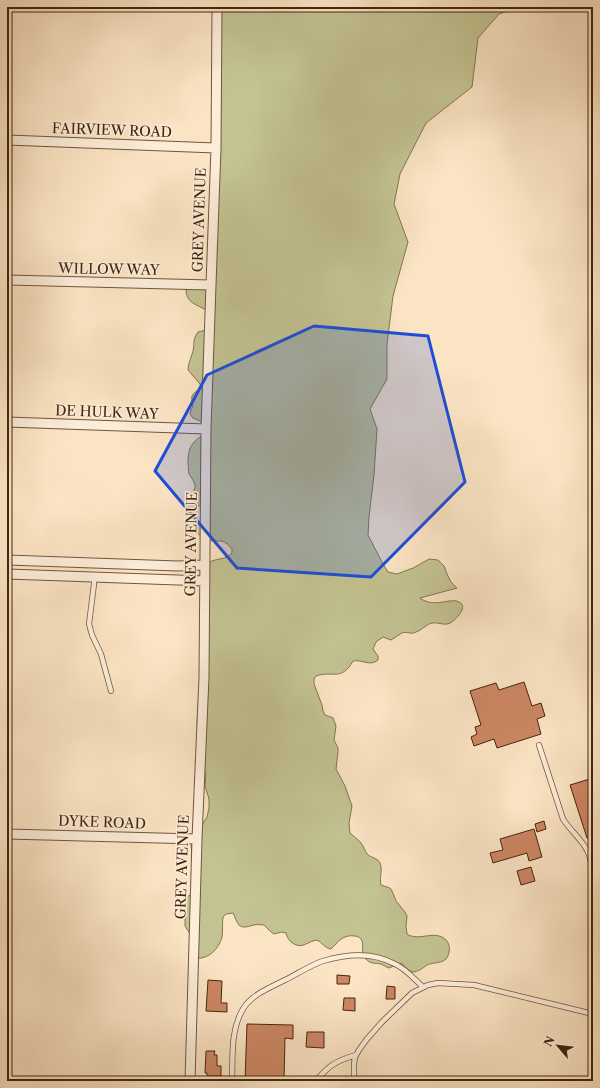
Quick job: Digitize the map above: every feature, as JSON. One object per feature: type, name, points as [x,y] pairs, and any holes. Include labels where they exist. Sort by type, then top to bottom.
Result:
[{"type":"street","name":"GREY AVENUE","points":[[190,1081],[197,839],[204,677],[206,429],[216,148],[217,7]]},
{"type":"street","name":"FAIRVIEW ROAD","points":[[7,140],[216,148]]},
{"type":"street","name":"WILLOW WAY","points":[[7,280],[211,286]]},
{"type":"street","name":"DE HULK WAY","points":[[7,422],[206,429]]},
{"type":"street","points":[[7,560],[178,566],[205,565]]},
{"type":"street","points":[[7,574],[205,581]]},
{"type":"street","name":"DYKE ROAD","points":[[7,834],[197,839]]},
{"type":"lane","points":[[94,577],[89,624],[92,635],[101,654],[111,692]]},
{"type":"lane","points":[[539,745],[563,819],[586,848],[593,869]]},
{"type":"lane","points":[[232,1081],[234,1035],[237,1021],[244,1008],[254,997],[266,989],[322,961],[358,955],[376,957],[395,964],[407,972],[423,987]]},
{"type":"lane","points":[[354,1081],[354,1064],[356,1055],[366,1039],[412,993],[428,985],[438,983],[474,985],[593,1014]]},
{"type":"lane","points":[[316,1081],[327,1068],[334,1063],[341,1059],[356,1055]]},
{"type":"highlighted area","points":[[314,326],[428,336],[465,482],[371,577],[237,568],[155,471],[207,375]]},
{"type":"shaded area","points":[[220,7],[519,7],[499,14],[478,38],[472,87],[426,123],[400,174],[394,204],[408,242],[393,296],[387,344],[387,379],[370,409],[377,429],[368,535],[388,572],[397,574],[413,568],[429,559],[438,560],[444,566],[451,582],[457,588],[420,598],[431,603],[455,601],[462,604],[463,607],[455,619],[448,624],[432,623],[414,633],[402,633],[391,640],[383,637],[376,642],[373,649],[378,656],[378,660],[375,662],[369,663],[353,661],[345,671],[341,673],[322,674],[316,676],[314,679],[314,684],[323,711],[325,715],[333,718],[336,726],[334,740],[338,748],[338,752],[336,769],[345,786],[352,806],[349,823],[350,833],[361,843],[367,854],[378,860],[380,863],[381,885],[390,888],[396,901],[405,912],[407,916],[407,934],[417,937],[432,935],[442,937],[449,944],[448,956],[444,961],[427,965],[415,972],[410,971],[401,963],[389,968],[381,964],[369,962],[363,954],[362,940],[357,936],[344,937],[331,949],[327,948],[317,940],[300,946],[290,941],[286,933],[282,932],[274,934],[264,925],[241,926],[237,922],[233,913],[226,914],[223,917],[222,937],[216,949],[204,957],[195,958],[190,934],[185,926],[186,900],[188,896],[192,894],[193,862],[191,845],[207,817],[209,808],[209,799],[205,786],[206,773],[197,758],[197,724],[208,563],[227,557],[232,553],[232,549],[226,543],[206,540],[197,532],[198,524],[204,518],[204,510],[191,498],[195,485],[189,474],[188,464],[191,447],[195,441],[203,435],[205,423],[193,418],[190,414],[193,406],[192,395],[201,388],[200,384],[188,370],[195,338],[198,332],[206,330],[206,310],[190,300],[186,294],[186,289],[189,286],[206,281],[208,277],[210,258],[212,71]]},
{"type":"building","points":[[524,682],[532,706],[541,703],[545,716],[537,719],[541,734],[497,748],[494,739],[474,746],[471,737],[477,734],[475,727],[481,725],[470,691],[496,683],[499,690]]},
{"type":"building","points":[[593,778],[593,836],[587,838],[570,785]]},
{"type":"building","points":[[544,821],[546,829],[537,832],[535,824]]},
{"type":"building","points":[[534,829],[542,857],[529,861],[527,853],[493,863],[490,853],[503,850],[500,839]]},
{"type":"building","points":[[531,867],[535,881],[521,885],[517,871]]},
{"type":"building","points":[[337,975],[350,976],[349,984],[337,984]]},
{"type":"building","points":[[208,980],[222,981],[221,1003],[227,1003],[227,1012],[206,1011]]},
{"type":"building","points":[[387,986],[395,987],[395,999],[386,999]]},
{"type":"building","points":[[344,998],[355,998],[355,1011],[343,1010]]},
{"type":"building","points":[[247,1024],[293,1025],[293,1039],[285,1038],[284,1081],[245,1081]]},
{"type":"building","points":[[307,1032],[324,1032],[324,1048],[306,1047]]},
{"type":"building","points":[[206,1051],[215,1051],[214,1055],[217,1055],[217,1066],[221,1066],[221,1076],[207,1076],[207,1073],[205,1073]]}]
